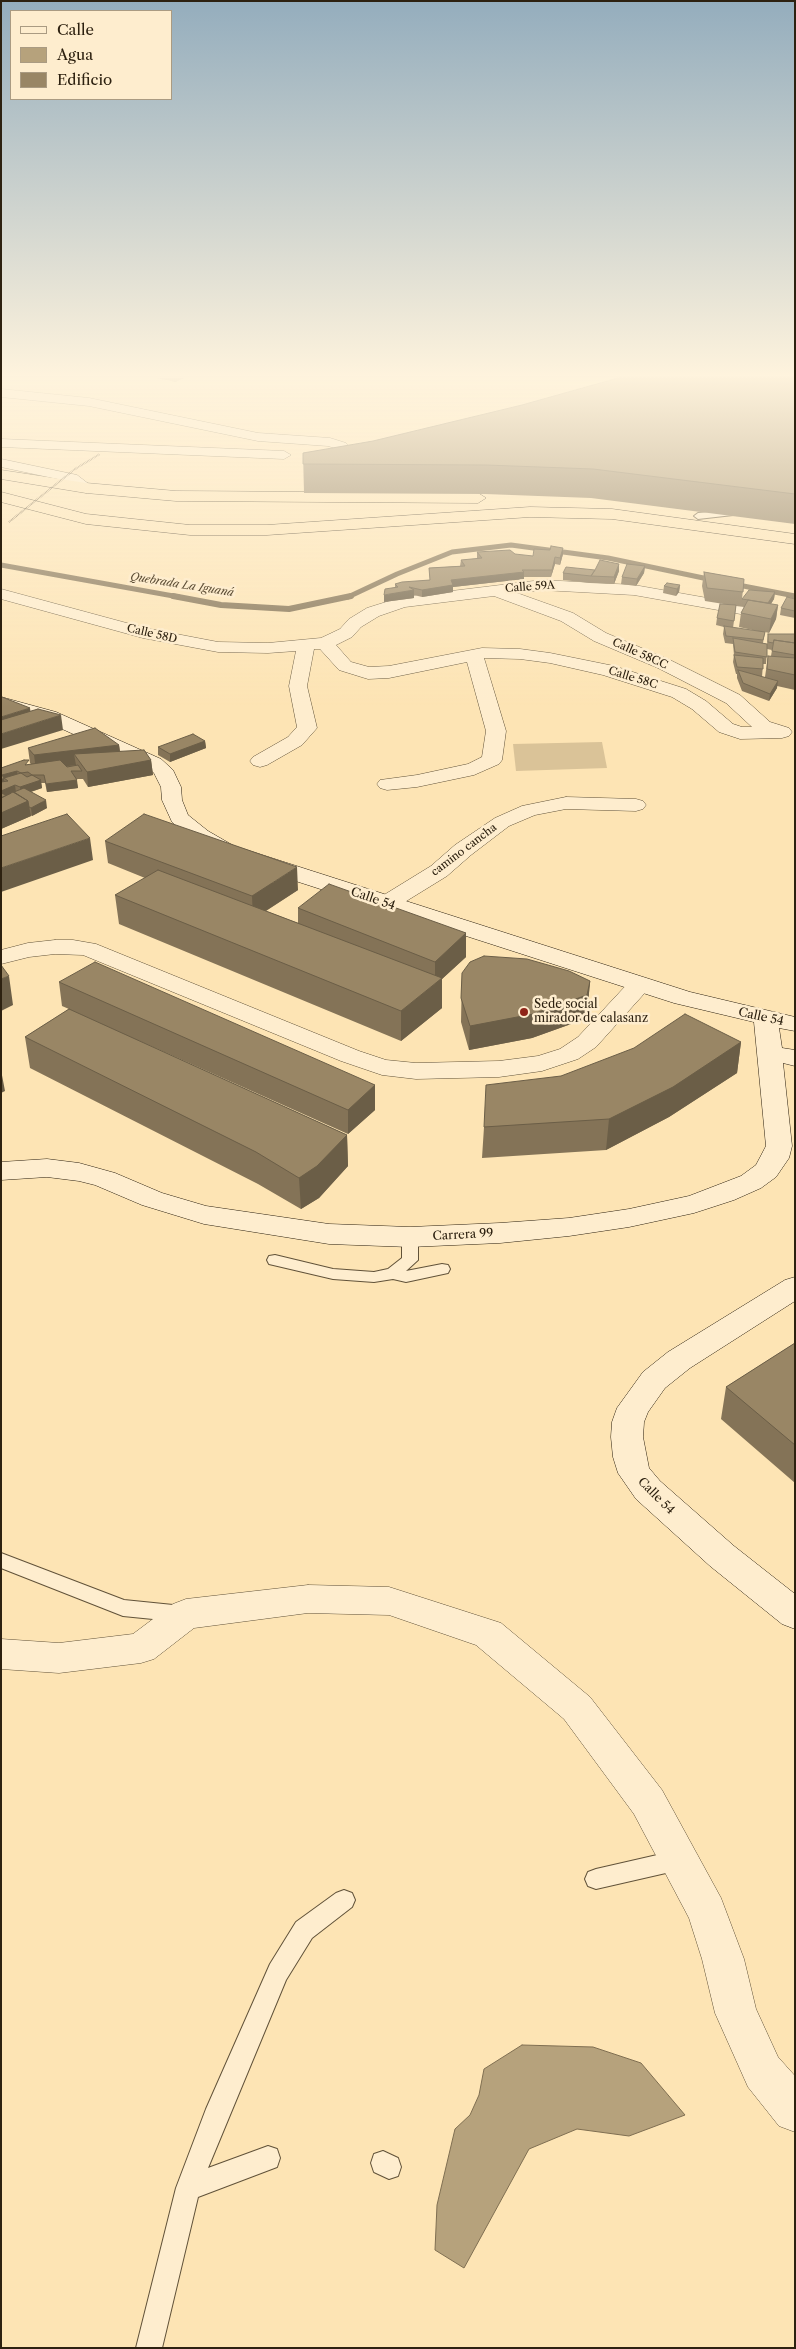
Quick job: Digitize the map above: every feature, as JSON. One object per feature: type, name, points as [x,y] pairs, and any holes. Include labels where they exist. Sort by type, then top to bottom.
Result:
[{"type":"highway","points":[[86,488],[225,502],[243,512],[236,521],[220,525],[180,523],[145,527]]},
{"type":"highway","points":[[176,496],[496,499],[596,504],[795,530]]},
{"type":"highway","points":[[1,497],[66,515],[145,527],[190,530],[267,530],[530,512],[612,514],[653,518],[795,539]]},
{"type":"street","name":"Calle 59A","points":[[316,644],[346,633],[355,623],[372,612],[402,602],[542,585],[590,586],[634,590],[763,613]]},
{"type":"street","name":"Calle 58CC","points":[[492,590],[566,617],[600,637],[664,664],[733,699],[763,726],[788,733]]},
{"type":"street","name":"Calle 58D","points":[[1,594],[143,633],[218,647],[268,648],[316,644]]},
{"type":"street","name":"Calle 58C","points":[[316,644],[345,666],[368,673],[389,672],[474,655],[520,654],[607,670],[680,692],[726,728],[733,731],[751,734],[788,733]]},
{"type":"street","points":[[260,761],[295,741],[308,728],[298,686],[316,644]]},
{"type":"street","points":[[387,784],[417,781],[474,769],[492,760],[496,732],[474,655]]},
{"type":"street","name":"Calle 54","points":[[1,703],[49,716],[154,762],[163,770],[171,787],[172,800],[180,818],[200,836],[226,851],[640,985],[692,1000],[795,1024]]},
{"type":"street","name":"camino cancha","points":[[387,903],[439,871],[463,850],[502,822],[523,812],[542,806],[566,803],[636,805]]},
{"type":"street","points":[[1,957],[28,950],[55,947],[73,947],[88,950],[350,1056],[382,1067],[416,1071],[499,1069],[542,1063],[568,1054],[587,1042],[640,985]]},
{"type":"street","name":"Carrera 99","points":[[1,1171],[47,1168],[79,1172],[105,1179],[179,1208],[240,1222],[329,1234],[410,1238],[510,1232],[629,1218],[694,1204],[751,1182],[766,1171],[776,1158],[779,1146],[782,1055],[766,1018]]},
{"type":"street","name":"Calle 54","points":[[795,1287],[679,1360],[654,1380],[633,1408],[628,1422],[627,1437],[629,1458],[634,1473],[648,1490],[722,1556],[795,1614]]},
{"type":"street","points":[[1,1654],[59,1658],[141,1648],[186,1614],[308,1599],[389,1601],[488,1634],[577,1708],[648,1802],[707,1912],[723,1959],[740,2022],[763,2072],[795,2110]]},
{"type":"lane","points":[[698,516],[746,511]]},
{"type":"lane","points":[[393,1274],[410,1260],[410,1238]]},
{"type":"lane","points":[[275,1260],[334,1274],[374,1277],[393,1274],[406,1277],[442,1269]]},
{"type":"lane","points":[[1,1560],[123,1608],[186,1614]]},
{"type":"lane","points":[[596,1879],[679,1860]]},
{"type":"lane","points":[[150,2348],[188,2188],[215,2118],[278,1972],[304,1930],[344,1900]]},
{"type":"lane","points":[[188,2188],[268,2158]]},
{"type":"path","points":[[9,522],[52,488]]},
{"type":"shaded area","points":[[602,742],[607,768],[516,771],[513,744]]},
{"type":"water","points":[[522,2045],[593,2047],[641,2063],[685,2115],[629,2136],[577,2129],[529,2149],[464,2268],[435,2250],[437,2205],[455,2129],[470,2115],[479,2095],[484,2069]]},
{"type":"building","points":[[743,488],[795,488],[795,494]]},
{"type":"building","points":[[551,546],[563,548],[560,558],[555,557],[552,570],[522,570],[524,572],[451,580],[453,585],[422,590],[409,587],[414,590],[384,595],[385,589],[398,587],[395,584],[430,580],[429,568],[465,566],[461,560],[482,558],[477,552],[510,550],[515,554],[533,556],[534,549],[550,550]]},
{"type":"building","points":[[600,560],[619,564],[614,577],[563,573],[566,567],[595,570]]},
{"type":"building","points":[[627,564],[645,566],[637,579],[622,577]]},
{"type":"building","points":[[704,572],[744,579],[743,592],[707,588]]},
{"type":"building","points":[[667,583],[680,585],[677,589],[664,586]]},
{"type":"building","points":[[749,590],[775,592],[768,603],[742,599]]},
{"type":"building","points":[[787,597],[795,599],[795,611],[781,608]]},
{"type":"building","points":[[748,600],[778,605],[771,619],[741,613]]},
{"type":"building","points":[[720,604],[736,605],[734,621],[717,618]]},
{"type":"building","points":[[724,626],[765,632],[763,640],[726,636]]},
{"type":"building","points":[[768,634],[795,634],[795,643],[774,640],[773,643],[768,642]]},
{"type":"building","points":[[733,638],[767,644],[767,657],[735,652]]},
{"type":"building","points":[[774,640],[795,643],[795,655],[772,651]]},
{"type":"building","points":[[734,655],[763,658],[763,669],[737,667]]},
{"type":"building","points":[[768,656],[795,658],[795,675],[767,669]]},
{"type":"building","points":[[738,670],[778,681],[770,694],[743,683]]},
{"type":"building","points":[[2,697],[30,708],[1,717]]},
{"type":"building","points":[[38,709],[61,715],[1,734],[1,720]]},
{"type":"building","points":[[95,728],[119,745],[34,755],[28,748]]},
{"type":"building","points":[[193,734],[205,741],[170,754],[158,747]]},
{"type":"building","points":[[144,750],[151,760],[87,772],[74,754]]},
{"type":"building","points":[[29,760],[25,765],[60,760],[67,767],[78,765],[82,771],[71,771],[77,780],[46,784],[44,775],[32,775],[28,772],[21,773],[17,771],[2,775],[4,778],[1,780],[1,768]]},
{"type":"building","points":[[21,773],[27,777],[32,775],[41,780],[20,787],[15,785],[1,791],[1,782],[8,781],[4,778]]},
{"type":"building","points":[[24,788],[46,800],[31,808],[29,807],[28,801],[14,792]]},
{"type":"building","points":[[13,792],[28,801],[1,813],[1,798]]},
{"type":"building","points":[[67,814],[90,838],[1,868],[1,836]]},
{"type":"building","points":[[144,814],[297,867],[252,896],[105,841]]},
{"type":"building","points":[[158,870],[442,978],[401,1011],[115,895]]},
{"type":"building","points":[[329,884],[466,933],[435,962],[298,908]]},
{"type":"building","points":[[484,956],[527,959],[569,971],[590,981],[587,995],[533,1014],[470,1026],[461,998],[462,973],[470,962]]},
{"type":"building","points":[[95,962],[375,1085],[348,1110],[59,982]]},
{"type":"building","points":[[1,965],[9,976],[1,979]]},
{"type":"building","points":[[69,1009],[347,1135],[317,1166],[299,1178],[256,1152],[25,1037]]},
{"type":"building","points":[[685,1014],[741,1042],[673,1087],[609,1119],[484,1127],[486,1085],[561,1076],[634,1048]]},
{"type":"building","points":[[795,1343],[795,1445],[726,1387]]},
{"type":"waterway","name":"Quebrada La Iguaná","points":[[349,596],[397,574],[452,552],[511,545],[608,558],[713,580]]},
{"type":"waterway","name":"Quebrada La Iguaná","points":[[1,565],[179,597]]},
{"type":"waterway","name":"Quebrada La Iguaná","points":[[733,584],[795,596]]},
{"type":"waterway","name":"Quebrada La Iguaná","points":[[173,596],[221,605],[289,609],[349,596]]},
{"type":"place","name":"Sede social mirador de calasanz","points":[[524,1012]]}]
